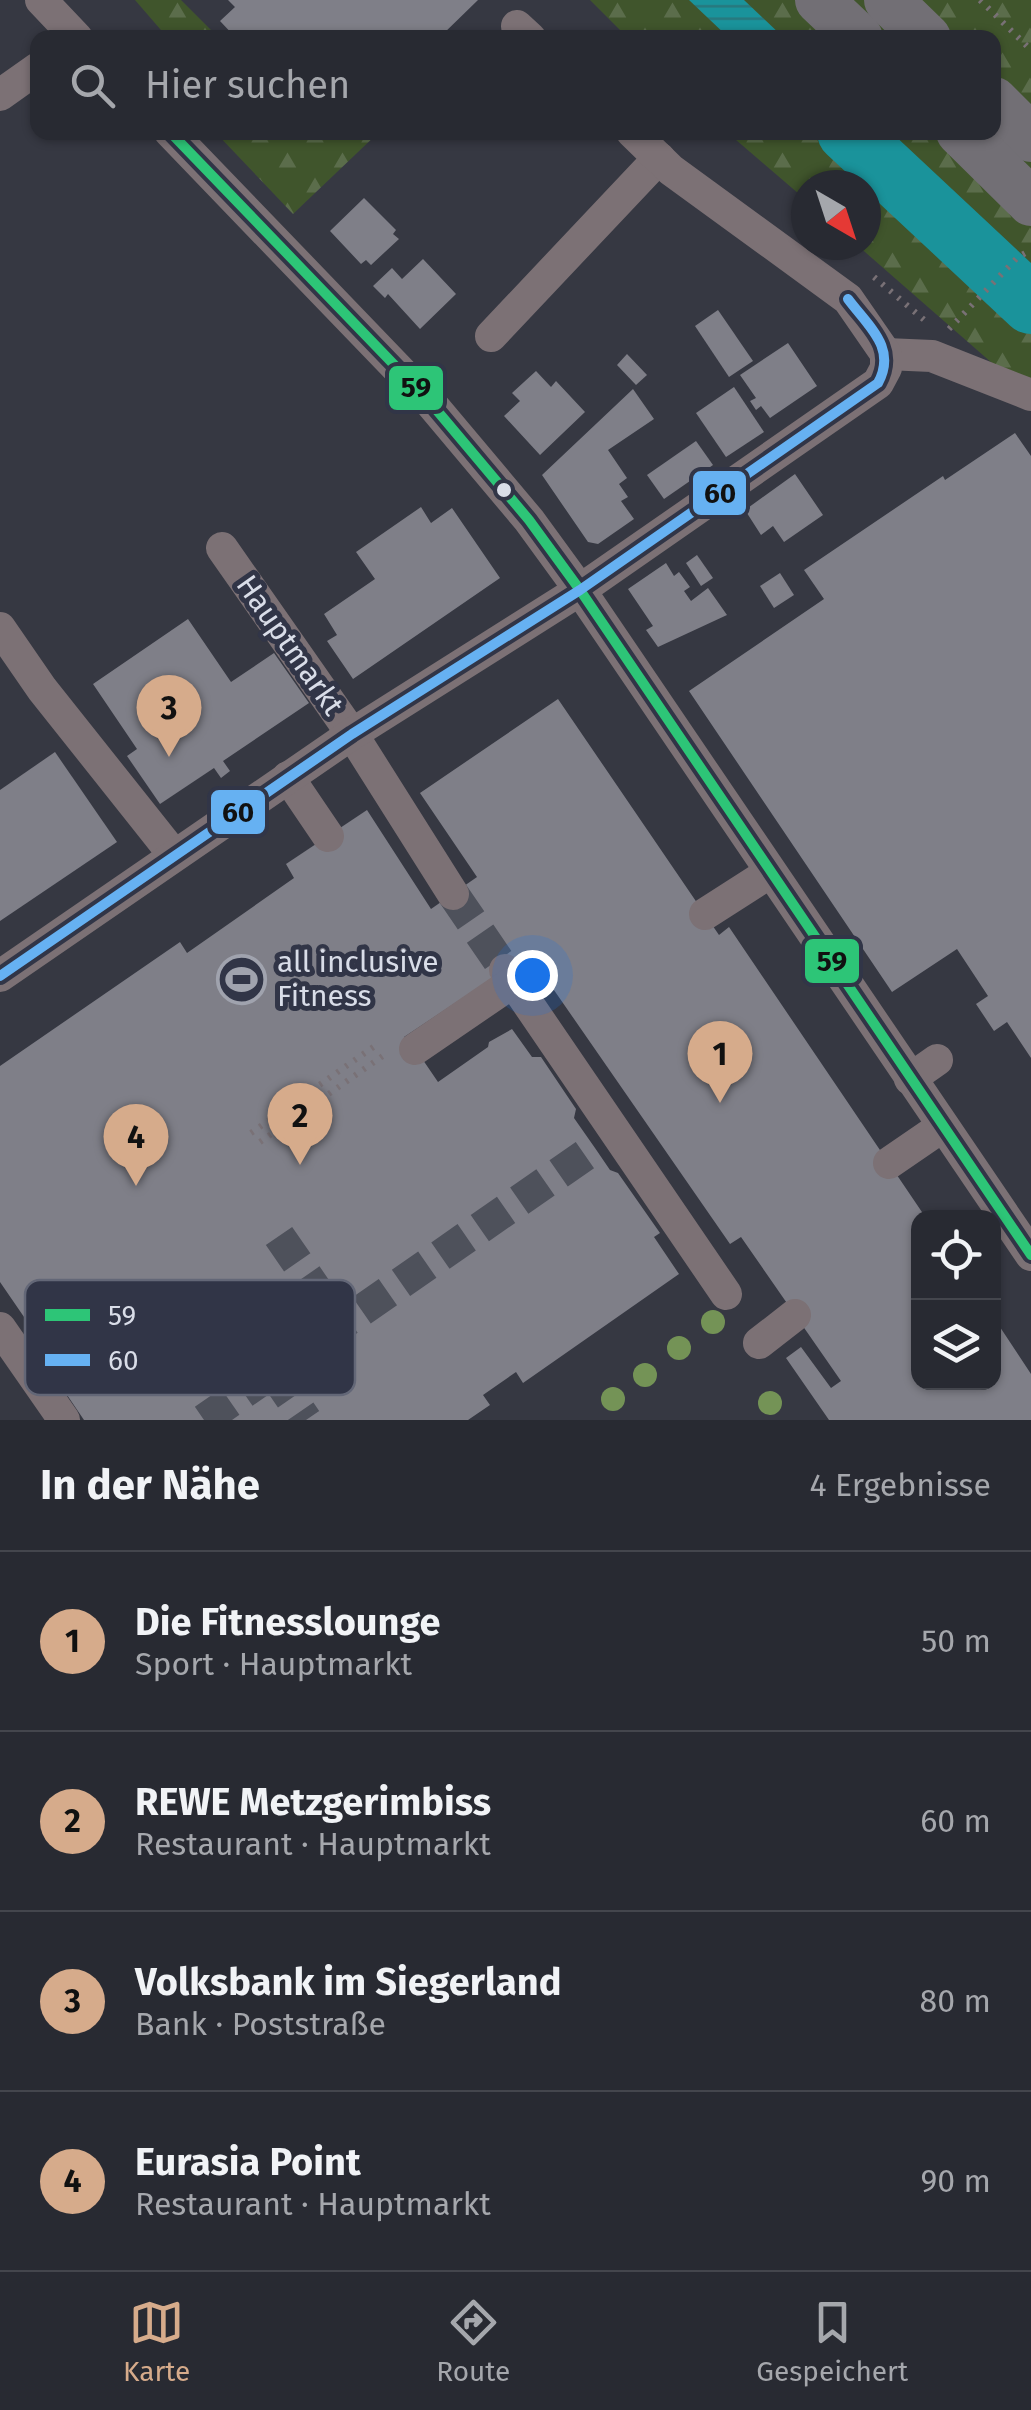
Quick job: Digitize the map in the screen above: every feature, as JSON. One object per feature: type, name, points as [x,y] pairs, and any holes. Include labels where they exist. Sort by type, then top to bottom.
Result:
[{"type":"highway","points":[[819,0],[850,30]]},
{"type":"highway","points":[[888,0],[919,30]]},
{"type":"highway","points":[[1001,109],[1031,138]]},
{"type":"highway","points":[[968,140],[1031,202]]},
{"type":"street","points":[[41,0],[70,30]]},
{"type":"street","points":[[0,95],[30,74]]},
{"type":"street","points":[[178,140],[429,401],[529,520],[769,873],[924,1069],[942,1126],[1031,1256]]},
{"type":"street","points":[[0,976],[352,734],[580,590],[878,383],[886,368],[886,354],[848,299],[640,140]]},
{"type":"street","points":[[491,336],[659,158]]},
{"type":"street","points":[[886,354],[932,356],[1031,394]]},
{"type":"street","name":"Hauptmarkt","points":[[222,548],[352,734],[453,894]]},
{"type":"street","points":[[0,628],[42,689],[174,855]]},
{"type":"street","points":[[288,777],[328,836]]},
{"type":"street","points":[[705,914],[769,873]]},
{"type":"street","points":[[389,1048],[509,976],[557,1021],[605,1141],[726,1294]]},
{"type":"street","points":[[889,1162],[942,1126]]},
{"type":"street","points":[[759,1342],[795,1315]]},
{"type":"street","points":[[0,1328],[25,1364]]},
{"type":"street","points":[[47,1395],[64,1420]]},
{"type":"path","points":[[980,0],[1031,50]]},
{"type":"path","points":[[848,299],[873,276],[942,336],[1018,257],[1031,250]]},
{"type":"path","points":[[256,1137],[389,1048]]},
{"type":"green space","points":[[135,0],[181,0],[211,30],[161,30]]},
{"type":"green space","points":[[590,0],[1031,0],[1031,402],[1024,391],[874,260],[881,260],[881,170],[791,170],[791,187],[736,140],[1001,140],[1001,30],[620,30]]},
{"type":"green space","points":[[223,140],[371,140],[293,214]]},
{"type":"water","points":[[689,0],[744,0],[776,30],[721,30]]},
{"type":"water","points":[[834,140],[894,140],[930,173],[986,250],[974,277],[881,186],[881,170],[865,170]]},
{"type":"building","points":[[228,0],[478,0],[447,30],[228,30],[220,21],[235,7]]},
{"type":"building","points":[[364,198],[396,230],[393,234],[399,239],[371,265],[366,260],[361,264],[330,231]]},
{"type":"building","points":[[423,259],[456,294],[420,329],[388,294],[385,298],[373,286],[392,268],[402,279]]},
{"type":"building","points":[[718,310],[753,361],[729,377],[695,326]]},
{"type":"building","points":[[788,343],[817,386],[770,418],[761,406],[756,410],[750,401],[756,398],[740,375]]},
{"type":"building","points":[[627,354],[647,375],[636,385],[617,365]]},
{"type":"building","points":[[536,371],[551,387],[556,381],[585,412],[540,455],[504,416],[520,401],[512,393]]},
{"type":"building","points":[[734,387],[764,432],[726,457],[696,413]]},
{"type":"building","points":[[633,389],[654,419],[608,450],[627,478],[619,484],[628,497],[621,501],[634,519],[598,544],[588,542],[542,475]]},
{"type":"building","points":[[1015,433],[1031,456],[1031,1058],[1007,1022],[994,1031],[976,1004],[988,996],[957,949],[892,992],[689,691],[824,599],[804,570],[943,476],[945,480]]},
{"type":"building","points":[[696,441],[713,465],[664,499],[647,475]]},
{"type":"building","points":[[795,474],[823,515],[784,542],[773,526],[761,535],[745,510]]},
{"type":"building","points":[[421,507],[431,523],[452,508],[500,578],[353,679],[327,641],[337,635],[324,614],[375,579],[356,552]]},
{"type":"building","points":[[697,555],[713,578],[701,586],[686,563]]},
{"type":"building","points":[[666,563],[674,576],[679,572],[690,587],[684,591],[691,601],[708,588],[727,615],[658,647],[646,630],[653,626],[628,589]]},
{"type":"building","points":[[780,573],[794,595],[774,608],[760,586]]},
{"type":"building","points":[[188,619],[231,682],[274,653],[309,703],[223,761],[230,771],[221,778],[214,768],[160,804],[127,756],[137,749],[93,684]]},
{"type":"building","points":[[558,699],[719,935],[729,927],[921,1210],[911,1210],[911,1390],[1001,1390],[1001,1329],[1031,1374],[1031,1420],[829,1420],[786,1358],[801,1347],[831,1388],[841,1381],[741,1237],[730,1244],[529,954],[404,1037],[438,1082],[512,1029],[532,1057],[541,1057],[576,1109],[574,1118],[660,1233],[654,1237],[679,1274],[523,1383],[516,1372],[483,1395],[490,1405],[468,1420],[84,1420],[67,1395],[355,1395],[355,1280],[25,1280],[25,1318],[0,1282],[0,1066],[180,942],[187,953],[294,878],[286,864],[367,810],[431,909],[477,877],[420,793]]},
{"type":"building","points":[[55,752],[117,842],[0,921],[0,790]]},
{"type":"waterway","points":[[856,140],[1031,304]]},
{"type":"tunnel","points":[[453,894],[505,970]]},
{"type":"tunnel","points":[[355,1315],[595,1148]]},
{"type":"tunnel","points":[[279,1236],[310,1280]]},
{"type":"tunnel","points":[[204,1420],[240,1395]]},
{"type":"tunnel","points":[[289,1395],[306,1420]]},
{"type":"transit line","name":"59","points":[[178,140],[429,401],[529,520],[1031,1255]]},
{"type":"transit line","name":"60","points":[[0,976],[352,734],[580,590],[878,383],[883,370],[882,348],[848,299]]},
{"type":"place","name":"Volksbank im Siegerland","points":[[169,757]]},
{"type":"place","name":"all inclusive Fitness","points":[[242,979]]},
{"type":"place","name":"Die Fitnesslounge","points":[[720,1103]]},
{"type":"place","name":"REWE Metzgerimbiss","points":[[300,1165]]},
{"type":"place","name":"Eurasia Point","points":[[136,1186]]}]
